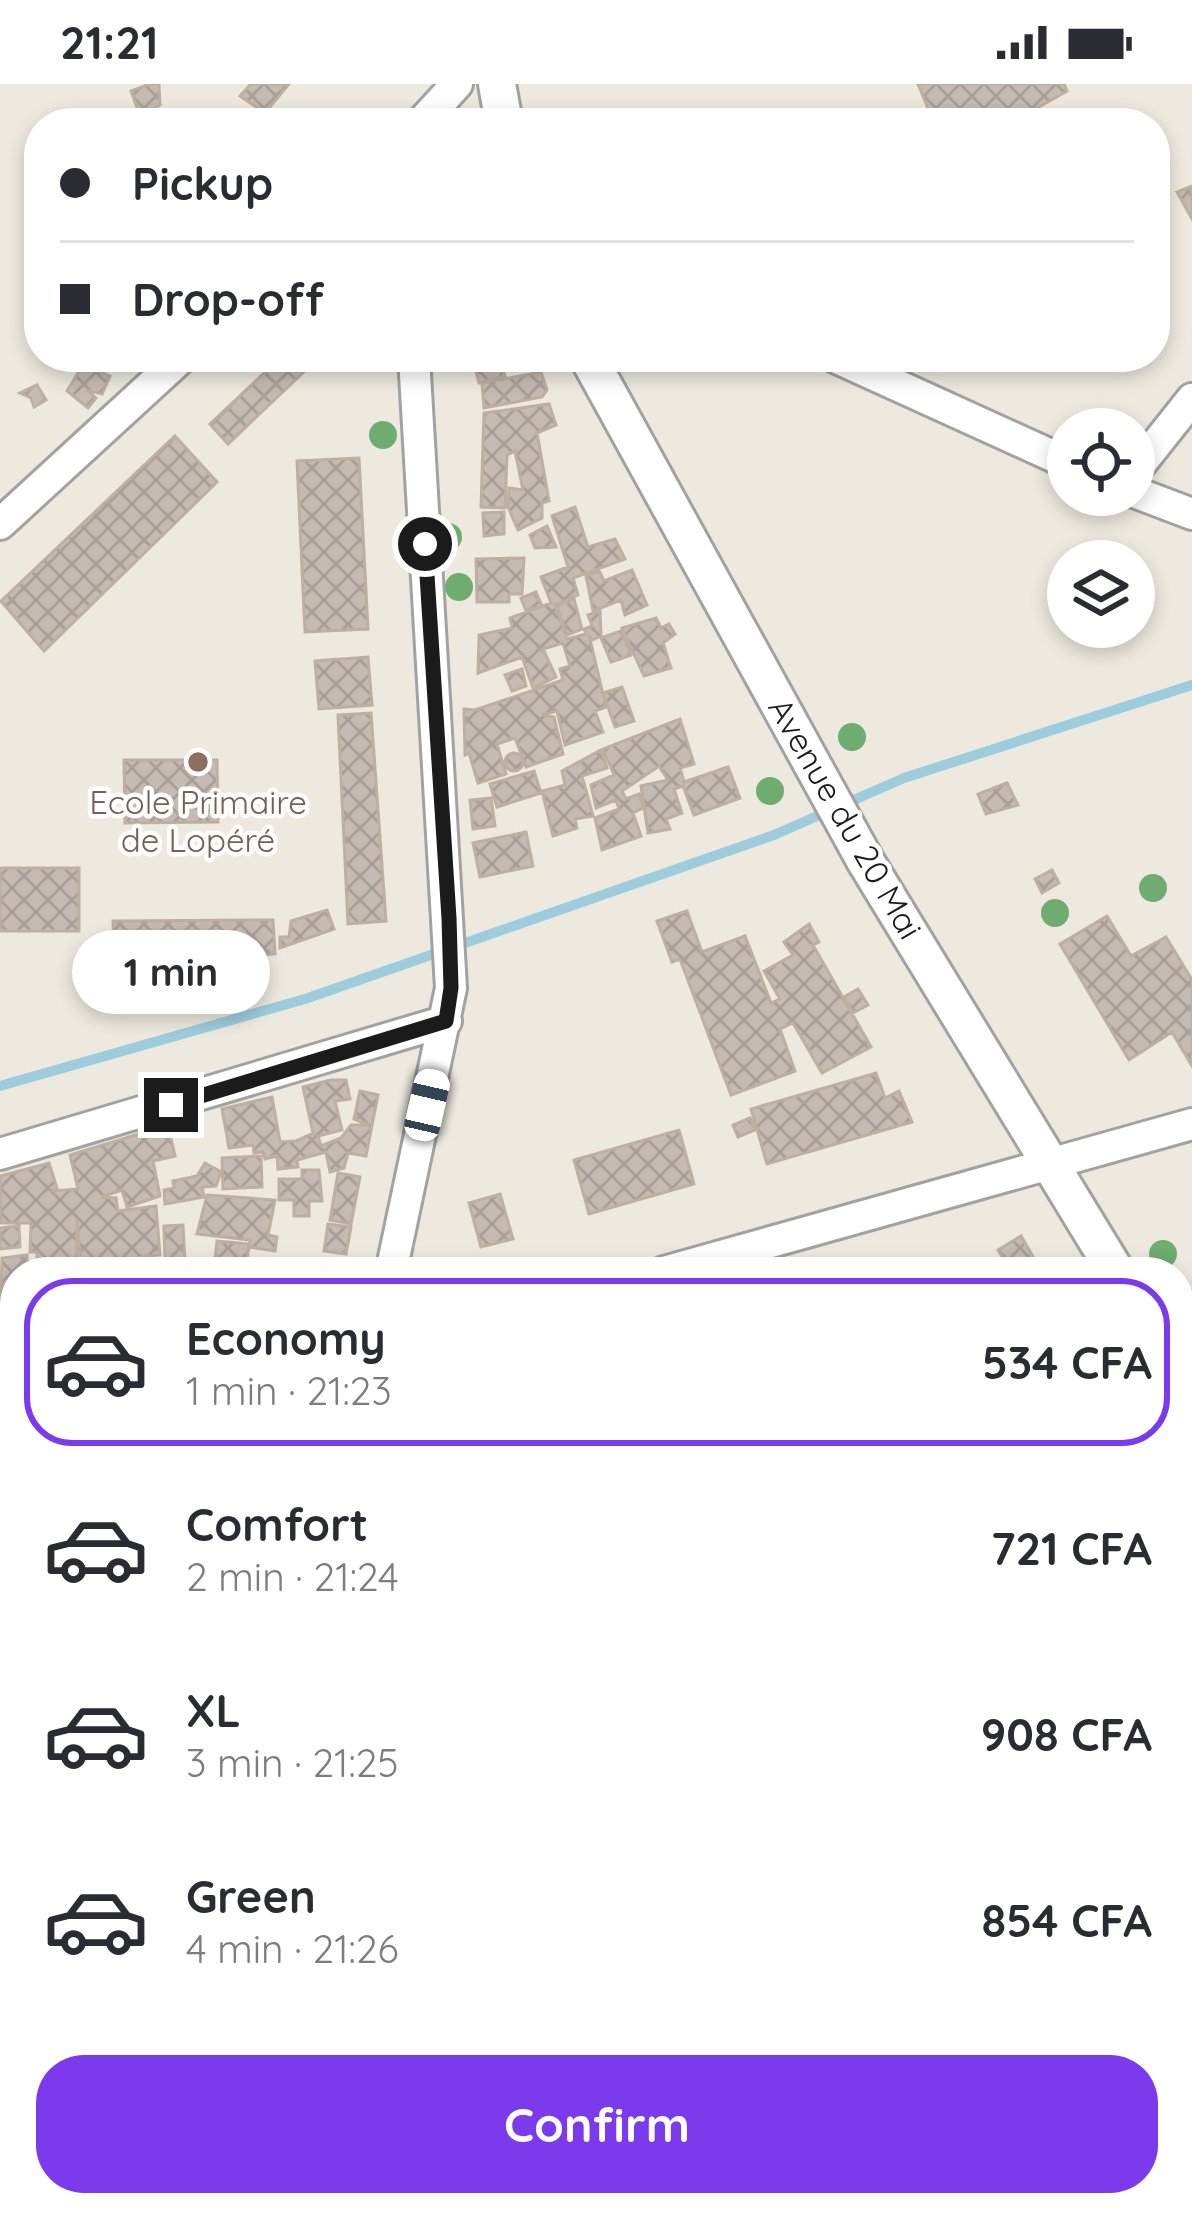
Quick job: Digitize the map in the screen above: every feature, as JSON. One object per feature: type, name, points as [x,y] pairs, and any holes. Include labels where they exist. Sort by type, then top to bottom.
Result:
[{"type":"street","points":[[435,108],[457,84]]},
{"type":"street","points":[[0,524],[166,372]]},
{"type":"street","points":[[394,1257],[451,988],[415,372]]},
{"type":"street","name":"Avenue du 20 Mai","points":[[596,372],[866,862],[1107,1257]]},
{"type":"street","points":[[868,372],[1047,453]]},
{"type":"street","points":[[1155,446],[1192,399]]},
{"type":"street","points":[[1155,500],[1192,514]]},
{"type":"street","points":[[0,1154],[446,1021]]},
{"type":"street","points":[[718,1257],[1192,1124]]},
{"type":"building","points":[[159,84],[160,105],[137,108],[131,91]]},
{"type":"building","points":[[251,84],[289,84],[269,108],[258,108],[240,96]]},
{"type":"building","points":[[918,84],[1064,84],[1067,91],[1037,108],[928,108]]},
{"type":"building","points":[[1192,186],[1192,219],[1177,192]]},
{"type":"building","points":[[79,372],[110,376],[102,394],[87,390],[96,398],[88,408],[67,391]]},
{"type":"building","points":[[265,372],[304,372],[228,444],[210,424]]},
{"type":"building","points":[[476,372],[504,372],[505,376],[479,383]]},
{"type":"building","points":[[541,372],[547,390],[542,397],[484,408],[482,383]]},
{"type":"building","points":[[37,385],[46,400],[34,407],[31,398],[20,393]]},
{"type":"building","points":[[549,404],[556,425],[537,433],[549,501],[542,503],[542,518],[518,530],[508,507],[509,488],[523,490],[515,451],[507,455],[505,508],[481,507],[484,413]]},
{"type":"building","points":[[175,436],[217,482],[44,651],[1,601]]},
{"type":"building","points":[[359,458],[368,629],[305,632],[297,461]]},
{"type":"building","points":[[575,507],[588,547],[615,539],[625,559],[573,578],[578,595],[555,605],[567,639],[586,634],[584,629],[592,626],[588,615],[600,611],[601,636],[592,640],[589,635],[606,707],[595,711],[603,732],[565,745],[557,711],[542,715],[554,717],[563,754],[526,767],[515,738],[497,744],[506,774],[478,783],[469,753],[465,755],[464,709],[475,710],[563,680],[560,669],[570,666],[563,643],[543,649],[556,677],[533,688],[522,657],[478,673],[479,635],[512,628],[510,618],[551,603],[541,577],[568,567],[552,516]]},
{"type":"building","points":[[504,512],[504,534],[484,536],[483,513]]},
{"type":"building","points":[[547,526],[556,547],[535,548],[530,535]]},
{"type":"building","points":[[524,558],[522,594],[509,594],[509,602],[477,602],[476,559]]},
{"type":"building","points":[[632,570],[647,605],[625,615],[621,600],[593,611],[586,576],[599,571],[604,581]]},
{"type":"building","points":[[536,592],[542,606],[526,611],[521,598]]},
{"type":"building","points":[[574,599],[582,629],[567,635],[557,606]]},
{"type":"building","points":[[656,618],[661,628],[669,624],[675,634],[663,643],[671,668],[644,676],[622,628]]},
{"type":"building","points":[[621,631],[631,655],[611,662],[601,638]]},
{"type":"building","points":[[368,657],[372,705],[319,709],[315,661]]},
{"type":"building","points":[[522,669],[526,686],[512,691],[505,675]]},
{"type":"building","points":[[622,687],[634,721],[615,727],[603,693]]},
{"type":"building","points":[[371,713],[386,921],[348,924],[338,715]]},
{"type":"building","points":[[680,719],[694,764],[680,768],[684,782],[728,767],[740,798],[694,815],[683,786],[674,789],[682,813],[666,819],[670,829],[648,833],[641,786],[668,780],[659,766],[622,791],[626,799],[639,794],[643,808],[633,813],[641,836],[602,850],[595,818],[619,809],[616,800],[596,808],[591,785],[614,775],[603,749]]},
{"type":"building","points":[[601,750],[607,768],[582,776],[593,816],[575,819],[577,828],[553,836],[542,791],[565,785],[562,771]]},
{"type":"building","points":[[514,753],[523,762],[514,771],[505,762]]},
{"type":"building","points":[[124,760],[217,760],[218,822],[125,823]]},
{"type":"building","points":[[534,771],[541,793],[497,807],[490,784]]},
{"type":"building","points":[[1007,783],[1018,805],[986,814],[978,794]]},
{"type":"building","points":[[491,798],[495,826],[473,829],[470,800]]},
{"type":"building","points":[[526,832],[533,866],[480,877],[473,843]]},
{"type":"building","points":[[0,868],[79,868],[79,931],[0,931]]},
{"type":"building","points":[[1052,870],[1059,883],[1042,893],[1035,879]]},
{"type":"building","points":[[327,910],[334,929],[280,948],[280,937],[289,937],[291,921]]},
{"type":"building","points":[[687,911],[702,952],[745,936],[771,1003],[780,999],[764,971],[793,955],[784,942],[809,924],[819,942],[813,945],[871,1047],[822,1073],[793,1023],[780,1029],[795,1071],[731,1095],[680,959],[672,962],[657,921]]},
{"type":"building","points":[[1107,916],[1131,956],[1166,937],[1192,980],[1192,1066],[1172,1032],[1129,1060],[1060,944]]},
{"type":"building","points":[[273,920],[275,954],[168,963],[114,961],[113,921]]},
{"type":"building","points":[[858,989],[868,1005],[853,1013],[844,997]]},
{"type":"building","points":[[876,1073],[885,1098],[899,1091],[912,1122],[767,1164],[751,1109]]},
{"type":"building","points":[[346,1080],[350,1099],[335,1101],[342,1130],[318,1136],[321,1146],[341,1138],[351,1125],[369,1125],[354,1119],[360,1091],[378,1095],[366,1156],[348,1153],[344,1168],[330,1172],[326,1152],[297,1160],[298,1167],[278,1169],[277,1156],[265,1159],[263,1152],[254,1153],[253,1145],[229,1148],[222,1109],[272,1097],[280,1142],[296,1141],[313,1133],[303,1087]]},
{"type":"building","points":[[750,1118],[755,1130],[738,1137],[733,1125]]},
{"type":"building","points":[[168,1125],[175,1156],[153,1161],[160,1196],[127,1207],[122,1190],[101,1197],[116,1198],[118,1211],[156,1206],[160,1255],[80,1257],[77,1220],[77,1257],[37,1257],[37,1252],[30,1252],[31,1223],[1,1223],[0,1176],[49,1163],[57,1188],[52,1191],[78,1189],[70,1155]]},
{"type":"building","points":[[679,1130],[694,1184],[589,1214],[574,1160]]},
{"type":"building","points":[[261,1156],[262,1187],[223,1189],[222,1158]]},
{"type":"building","points":[[205,1163],[221,1172],[216,1186],[202,1187],[204,1197],[165,1204],[164,1190],[174,1188],[173,1181],[197,1176]]},
{"type":"building","points":[[302,1170],[319,1170],[322,1201],[309,1201],[309,1216],[294,1216],[294,1200],[279,1200],[279,1179],[302,1179]]},
{"type":"building","points":[[338,1173],[360,1177],[351,1224],[330,1220]]},
{"type":"building","points":[[500,1194],[513,1239],[481,1247],[469,1203]]},
{"type":"building","points":[[207,1195],[275,1200],[268,1235],[277,1237],[275,1251],[249,1247],[250,1240],[197,1234]]},
{"type":"building","points":[[328,1224],[351,1227],[346,1254],[324,1251]]},
{"type":"building","points":[[183,1225],[185,1257],[165,1257],[164,1226]]},
{"type":"building","points":[[19,1226],[20,1247],[0,1249],[0,1228]]},
{"type":"building","points":[[1021,1236],[1033,1257],[1002,1257],[998,1250]]},
{"type":"building","points":[[217,1241],[249,1244],[248,1257],[215,1257]]},
{"type":"waterway","points":[[0,1086],[305,999],[774,835],[904,778],[1192,685]]},
{"type":"place","name":"Ecole Primaire de Lopéré","points":[[198,762]]},
{"type":"route","points":[[171,1105],[446,1021],[451,988],[449,918],[425,544]]}]
